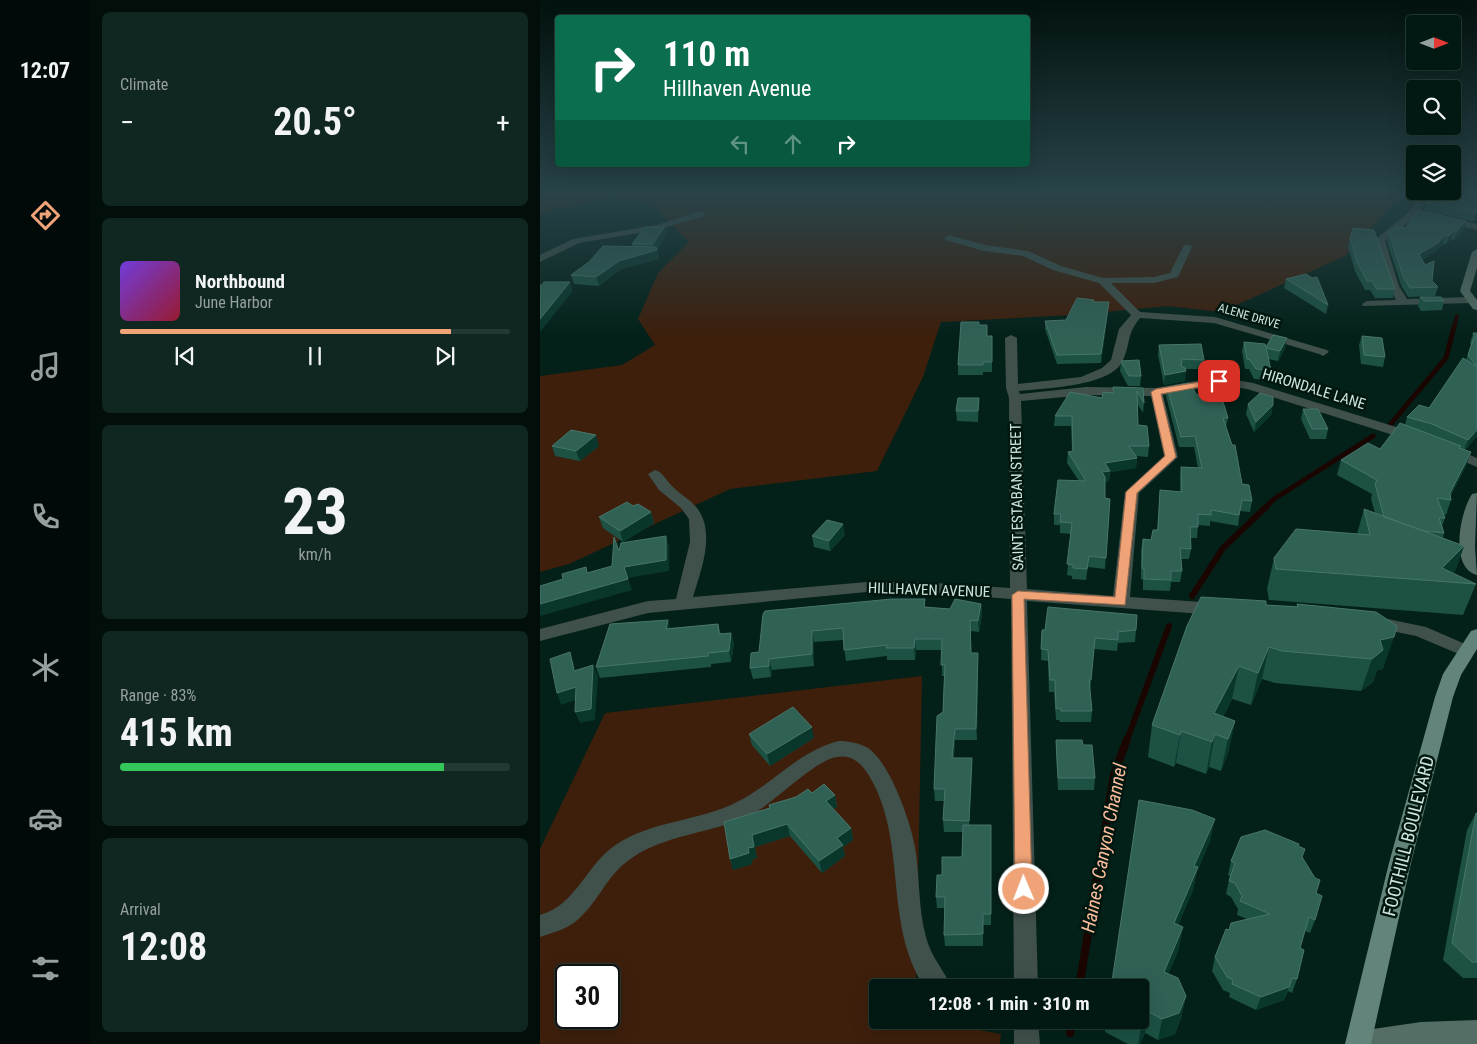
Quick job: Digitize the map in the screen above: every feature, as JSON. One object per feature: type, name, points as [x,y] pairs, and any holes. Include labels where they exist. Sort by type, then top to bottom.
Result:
[{"type":"main road","name":"FOOTHILL BOULEVARD","points":[[1358,1044],[1400,863],[1444,696],[1452,674],[1471,642]]},
{"type":"street","points":[[540,258],[556,248],[578,240]]},
{"type":"street","points":[[955,240],[984,248],[1025,253],[1057,268],[1103,281],[1115,279],[1154,280],[1174,275],[1188,247]]},
{"type":"street","points":[[1380,240],[1394,286],[1403,302]]},
{"type":"street","points":[[1474,304],[1465,291],[1476,257]]},
{"type":"street","points":[[1014,393],[1090,378],[1106,370],[1117,361],[1125,329],[1137,315],[1103,281]]},
{"type":"street","points":[[1366,304],[1403,302],[1474,304]]},
{"type":"street","name":"ALENE DRIVE","points":[[1137,315],[1215,320],[1323,352]]},
{"type":"street","name":"SAINT ESTABAN STREET","points":[[1011,338],[1014,393],[1026,979]]},
{"type":"street","name":"HIRONDALE LANE","points":[[1014,393],[1156,392],[1219,381],[1233,383],[1435,444],[1477,463]]},
{"type":"street","points":[[1121,602],[1132,492],[1171,457],[1156,392]]},
{"type":"street","points":[[655,474],[664,489],[692,510],[700,538],[683,604]]},
{"type":"street","points":[[1477,497],[1471,518],[1468,555],[1471,564],[1477,570]]},
{"type":"street","name":"HILLHAVEN AVENUE","points":[[540,635],[615,614],[683,604],[867,587],[920,587],[1235,611]]},
{"type":"street","points":[[1363,622],[1420,631],[1471,642]]},
{"type":"street","points":[[540,926],[561,919],[576,906],[618,855],[634,844],[736,813],[765,797],[825,752],[833,749],[850,749],[870,760],[886,793],[903,843],[917,948],[933,979]]},
{"type":"street","points":[[1026,1029],[1027,1044]]},
{"type":"street","points":[[1358,1044],[1421,1034],[1477,1032]]},
{"type":"shaded area","points":[[687,240],[1360,240],[1345,256],[1221,312],[1168,306],[1073,315],[941,322],[923,377],[877,471],[730,489],[569,564],[540,572],[540,376],[622,365],[655,345],[638,319],[658,273],[689,242]]},
{"type":"shaded area","points":[[922,676],[916,979],[869,979],[869,1029],[974,1029],[1001,1034],[1000,1044],[540,1044],[540,849],[605,713]]},
{"type":"building","points":[[635,240],[656,240],[653,244],[632,244]]},
{"type":"building","points":[[1350,240],[1377,240],[1395,289],[1377,289],[1372,281],[1367,281],[1357,262]]},
{"type":"building","points":[[1391,240],[1441,240],[1419,254],[1425,265],[1434,261],[1432,281],[1438,287],[1410,288],[1403,276]]},
{"type":"building","points":[[603,246],[656,247],[657,250],[619,261],[596,277],[571,275],[589,262]]},
{"type":"building","points":[[1306,274],[1312,278],[1317,277],[1328,305],[1286,279]]},
{"type":"building","points":[[544,282],[570,282],[540,319],[540,285]]},
{"type":"building","points":[[1420,297],[1441,297],[1444,301],[1424,301]]},
{"type":"building","points":[[1077,298],[1094,300],[1093,302],[1109,302],[1101,354],[1057,355],[1045,321],[1066,320]]},
{"type":"building","points":[[961,322],[979,322],[979,325],[987,325],[987,336],[992,336],[992,362],[983,362],[983,365],[958,365]]},
{"type":"building","points":[[1473,333],[1477,333],[1477,367],[1468,355],[1474,337],[1476,337]]},
{"type":"building","points":[[1273,335],[1287,338],[1280,351],[1266,348],[1271,370],[1256,369],[1250,360],[1247,359],[1244,342],[1265,344],[1266,347]]},
{"type":"building","points":[[1362,336],[1382,338],[1385,357],[1364,355]]},
{"type":"building","points":[[1201,344],[1204,360],[1182,359],[1181,366],[1186,371],[1165,375],[1159,345]]},
{"type":"building","points":[[1463,358],[1477,367],[1477,430],[1468,440],[1432,424],[1407,417],[1419,405],[1429,408]]},
{"type":"building","points":[[1139,360],[1141,376],[1129,376],[1121,361]]},
{"type":"building","points":[[1189,383],[1197,395],[1221,395],[1228,418],[1223,418],[1232,445],[1235,445],[1242,484],[1249,485],[1252,501],[1242,500],[1239,515],[1211,510],[1211,515],[1198,514],[1198,527],[1190,527],[1191,549],[1180,548],[1182,571],[1171,571],[1171,580],[1144,579],[1144,569],[1142,568],[1143,539],[1151,540],[1153,530],[1158,530],[1160,490],[1182,492],[1181,467],[1202,468],[1195,436],[1181,437],[1167,387]]},
{"type":"building","points":[[1113,387],[1143,388],[1144,403],[1137,391],[1138,425],[1147,426],[1149,446],[1129,446],[1137,458],[1105,463],[1110,471],[1102,472],[1105,477],[1105,498],[1110,499],[1106,558],[1089,556],[1087,569],[1073,568],[1073,565],[1067,564],[1072,523],[1060,522],[1061,514],[1054,514],[1058,480],[1086,481],[1068,452],[1073,451],[1072,416],[1055,416],[1070,392],[1102,398],[1103,392],[1114,393]]},
{"type":"building","points":[[1260,393],[1273,397],[1273,405],[1256,422],[1248,404]]},
{"type":"building","points":[[958,398],[979,398],[978,411],[956,411]]},
{"type":"building","points":[[1303,409],[1318,409],[1328,429],[1312,429]]},
{"type":"building","points":[[1400,423],[1461,446],[1459,448],[1471,452],[1450,493],[1451,500],[1437,498],[1445,518],[1439,518],[1444,533],[1425,531],[1384,517],[1375,484],[1377,480],[1341,460],[1368,443],[1380,449]]},
{"type":"building","points":[[571,430],[596,435],[576,451],[552,446]]},
{"type":"building","points":[[627,502],[633,506],[638,504],[651,512],[620,531],[599,517]]},
{"type":"building","points":[[1364,509],[1464,546],[1442,568],[1476,584],[1276,569],[1274,558],[1296,529],[1370,535]]},
{"type":"building","points":[[827,520],[843,524],[829,541],[812,536]]},
{"type":"building","points":[[666,536],[666,560],[624,567],[628,579],[540,604],[540,586],[563,579],[562,574],[586,567],[587,573],[612,566],[614,537],[619,551],[621,543]]},
{"type":"building","points":[[1201,597],[1266,601],[1266,605],[1298,607],[1297,604],[1376,612],[1397,626],[1394,637],[1380,640],[1383,650],[1372,659],[1282,651],[1269,647],[1258,673],[1239,666],[1214,713],[1235,721],[1228,739],[1215,734],[1212,742],[1181,731],[1180,735],[1152,725],[1187,626]]},
{"type":"building","points":[[892,599],[925,599],[924,607],[950,609],[955,599],[981,604],[978,621],[970,620],[971,653],[978,653],[976,729],[955,729],[952,758],[972,758],[969,821],[943,820],[945,789],[934,789],[937,716],[943,712],[945,665],[941,665],[942,639],[915,639],[914,648],[886,648],[887,645],[844,650],[843,628],[812,631],[812,654],[769,659],[769,666],[750,668],[751,653],[759,652],[763,614],[765,611]]},
{"type":"building","points":[[1048,607],[1137,615],[1136,630],[1118,632],[1118,640],[1095,638],[1091,680],[1089,680],[1092,711],[1061,711],[1060,708],[1056,709],[1055,680],[1050,680],[1048,650],[1041,649],[1042,630],[1045,630]]},
{"type":"building","points":[[668,620],[666,629],[718,624],[719,634],[731,633],[729,651],[708,653],[708,656],[596,667],[610,624]]},
{"type":"building","points":[[570,652],[574,671],[593,665],[591,709],[575,712],[576,687],[557,693],[550,659]]},
{"type":"building","points":[[793,707],[812,727],[767,754],[749,734]]},
{"type":"building","points":[[1056,740],[1082,740],[1083,745],[1092,745],[1095,778],[1058,778]]},
{"type":"building","points":[[824,784],[835,795],[826,801],[851,828],[837,838],[843,845],[819,861],[787,824],[752,835],[754,847],[748,848],[749,853],[730,859],[724,822],[770,808],[769,805],[796,797],[808,789],[812,793]]},
{"type":"building","points":[[1139,800],[1192,810],[1215,819],[1194,866],[1198,867],[1174,923],[1183,927],[1164,972],[1178,978],[1186,996],[1179,1013],[1162,1019],[1149,1012],[1149,979],[1112,979]]},
{"type":"building","points":[[1476,813],[1477,962],[1472,962],[1452,943]]},
{"type":"building","points":[[963,825],[991,825],[991,914],[983,914],[983,934],[944,935],[945,897],[936,897],[937,875],[942,875],[942,857],[962,857]]},
{"type":"building","points":[[1265,830],[1299,844],[1298,846],[1305,849],[1302,857],[1315,878],[1320,880],[1316,893],[1322,896],[1315,920],[1309,917],[1300,948],[1304,950],[1297,979],[1292,978],[1289,987],[1261,997],[1232,984],[1233,980],[1227,977],[1215,957],[1226,929],[1229,930],[1231,923],[1270,914],[1240,901],[1242,896],[1235,883],[1229,881],[1235,863],[1231,861],[1241,837]]},
{"type":"waterway","name":"Haines Canyon Channel","points":[[1454,328],[1457,316]]},
{"type":"waterway","name":"Haines Canyon Channel","points":[[1389,426],[1446,358],[1454,327]]},
{"type":"waterway","name":"Haines Canyon Channel","points":[[1267,506],[1274,499],[1373,436]]},
{"type":"waterway","name":"Haines Canyon Channel","points":[[1192,596],[1223,548],[1267,506]]},
{"type":"waterway","name":"Haines Canyon Channel","points":[[1127,740],[1169,626]]},
{"type":"waterway","name":"Haines Canyon Channel","points":[[1080,979],[1114,775],[1127,739]]},
{"type":"waterway","name":"Haines Canyon Channel","points":[[1070,1033],[1071,1029]]},
{"type":"route","points":[[1024,889],[1018,595],[1121,602],[1132,492],[1171,457],[1156,392],[1219,381]]}]
